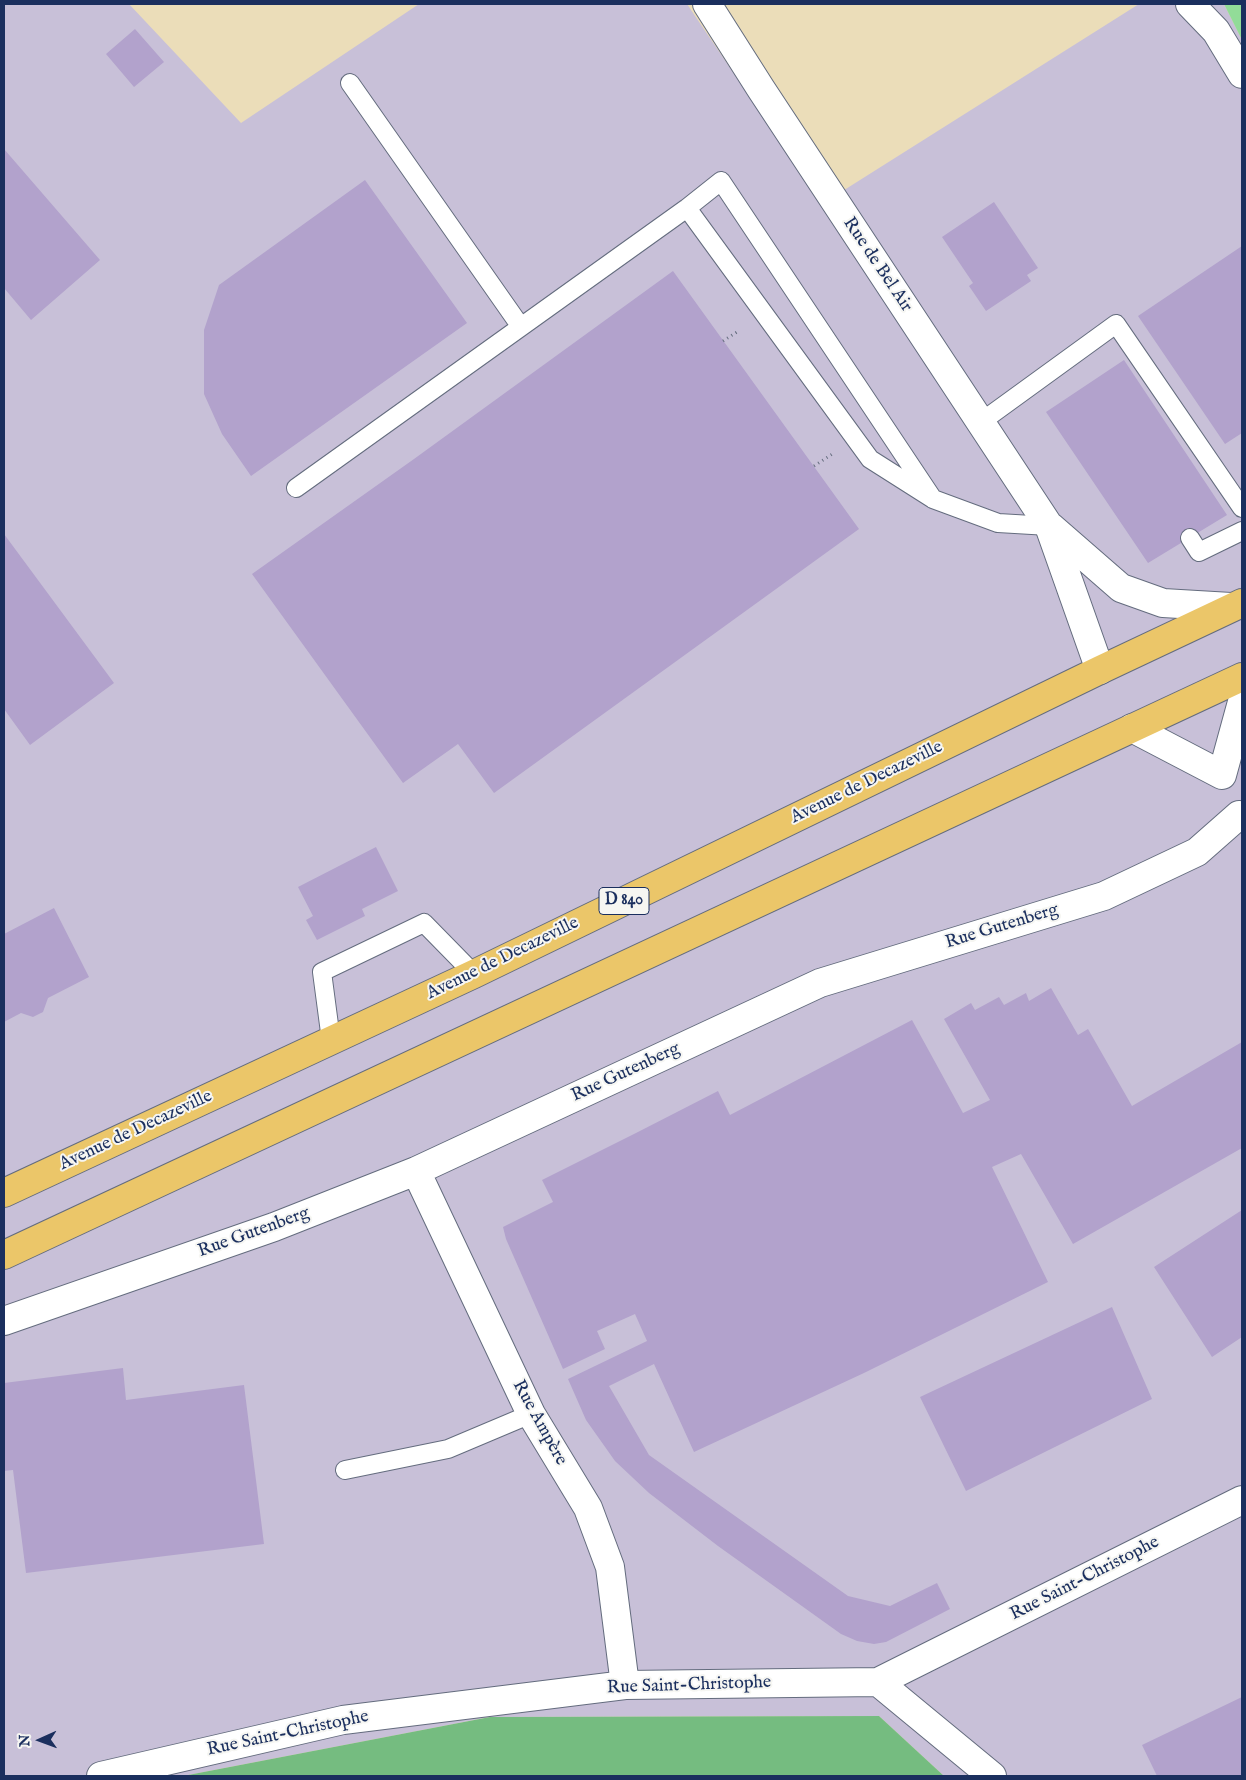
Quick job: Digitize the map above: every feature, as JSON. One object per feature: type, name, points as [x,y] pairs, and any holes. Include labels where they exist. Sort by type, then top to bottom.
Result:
[{"type":"main road","name":"Avenue de Decazeville","points":[[4,1193],[474,974],[1237,605]]},
{"type":"main road","points":[[4,1255],[1242,677]]},
{"type":"street","name":"Rue de Bel Air","points":[[707,4],[1049,526],[1100,670]]},
{"type":"street","points":[[1190,4],[1216,31],[1242,74]]},
{"type":"street","name":"Rue de Bel Air","points":[[1049,526],[1121,588],[1163,603],[1237,605]]},
{"type":"street","points":[[1132,728],[1222,775],[1242,702]]},
{"type":"street","name":"Rue Gutenberg","points":[[4,1321],[274,1227],[416,1171],[820,982],[1104,896],[1197,852],[1241,815],[1222,775]]},
{"type":"street","name":"Rue Ampère","points":[[416,1171],[532,1414],[588,1508],[610,1567],[625,1685]]},
{"type":"street","name":"Rue Saint-Christophe","points":[[101,1776],[343,1720],[625,1685],[878,1682],[1242,1500]]},
{"type":"street","points":[[878,1682],[992,1776]]},
{"type":"lane","points":[[350,83],[521,327]]},
{"type":"lane","points":[[296,488],[687,208],[721,181],[933,499]]},
{"type":"lane","points":[[687,208],[870,459],[933,499],[998,523],[1049,526]]},
{"type":"lane","points":[[981,422],[1116,324],[1242,508]]},
{"type":"lane","points":[[1190,538],[1199,552],[1242,531]]},
{"type":"lane","points":[[331,1040],[322,972],[424,923],[474,974]]},
{"type":"lane","points":[[345,1470],[448,1449],[532,1414]]},
{"type":"path","points":[[724,341],[738,332]]},
{"type":"path","points":[[814,466],[834,453]]},
{"type":"shaded area","points":[[4,4],[129,4],[241,123],[419,4],[687,4],[822,204],[1139,4],[1224,4],[1242,40],[1242,1776],[944,1776],[879,1716],[490,1717],[183,1776],[4,1776]]},
{"type":"green space","points":[[1224,4],[1242,4],[1242,40]]},
{"type":"green space","points":[[879,1716],[944,1776],[183,1776],[490,1717]]},
{"type":"building","points":[[135,29],[164,62],[134,87],[106,54]]},
{"type":"building","points":[[4,149],[100,260],[31,320],[4,288]]},
{"type":"building","points":[[365,180],[467,323],[251,476],[222,434],[204,394],[204,330],[219,285]]},
{"type":"building","points":[[994,202],[1038,268],[1027,275],[1031,281],[986,311],[969,286],[973,283],[942,237]]},
{"type":"building","points":[[1242,246],[1242,433],[1225,444],[1138,316]]},
{"type":"building","points":[[673,271],[859,529],[494,793],[458,744],[403,783],[252,574]]},
{"type":"building","points":[[1124,360],[1227,515],[1148,563],[1046,412]]},
{"type":"building","points":[[4,534],[114,683],[30,745],[4,709]]},
{"type":"building","points":[[376,847],[398,891],[362,909],[365,916],[317,940],[306,920],[313,916],[298,887]]},
{"type":"building","points":[[54,908],[89,977],[48,998],[43,1012],[33,1017],[21,1013],[4,1022],[4,934]]},
{"type":"building","points":[[1051,988],[1078,1035],[1088,1029],[1132,1106],[1242,1042],[1242,1148],[1073,1244],[1021,1154],[992,1167],[1048,1282],[864,1373],[694,1452],[654,1364],[609,1386],[649,1455],[848,1596],[890,1606],[937,1583],[950,1609],[886,1642],[874,1644],[857,1641],[841,1634],[718,1546],[649,1493],[615,1461],[586,1420],[568,1379],[647,1341],[635,1314],[597,1331],[605,1349],[563,1369],[506,1239],[503,1227],[553,1202],[542,1180],[718,1091],[730,1115],[912,1020],[963,1113],[990,1100],[944,1019],[971,1003],[975,1010],[999,997],[1004,1005],[1026,993],[1029,1001]]},
{"type":"building","points":[[1242,1210],[1242,1337],[1212,1357],[1154,1267]]},
{"type":"building","points":[[1112,1307],[1152,1399],[966,1491],[920,1397]]},
{"type":"building","points":[[123,1368],[126,1400],[244,1385],[264,1544],[26,1573],[13,1470],[4,1471],[4,1383]]},
{"type":"building","points":[[1242,1697],[1242,1776],[1157,1776],[1142,1745]]}]
